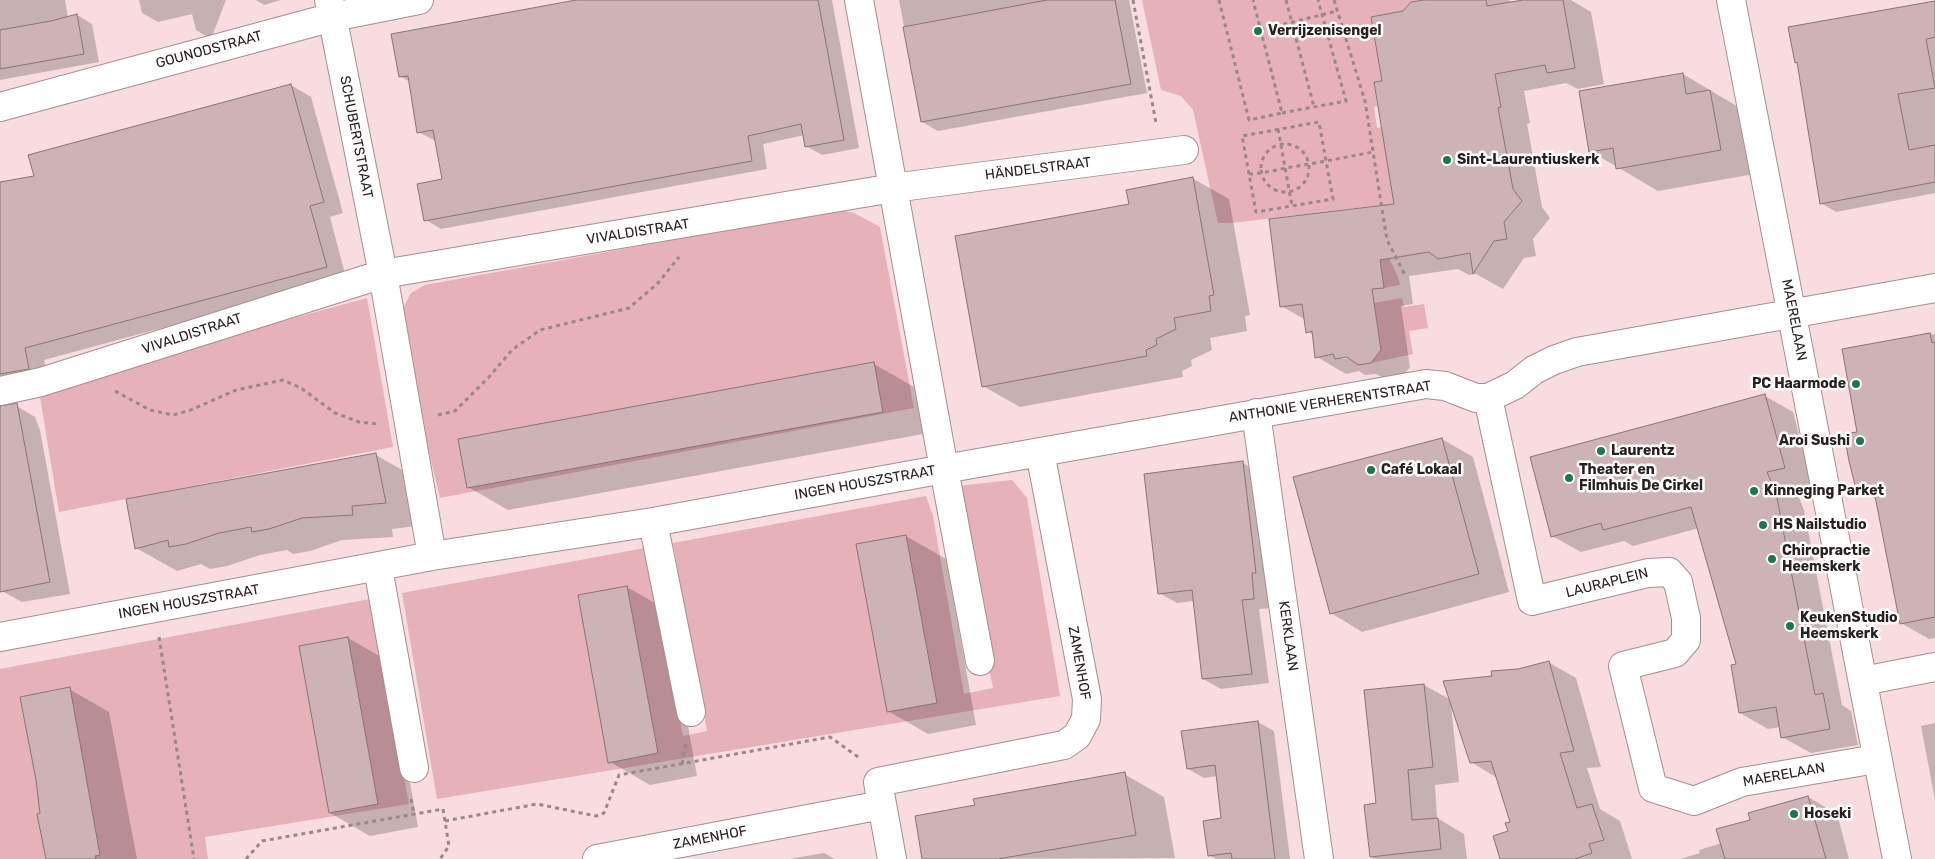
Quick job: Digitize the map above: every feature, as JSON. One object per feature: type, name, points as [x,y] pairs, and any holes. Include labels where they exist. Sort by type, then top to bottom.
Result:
[{"type":"street","name":"GOUNODSTRAAT","points":[[0,106],[331,8],[419,0]]},
{"type":"street","points":[[858,0],[944,469]]},
{"type":"street","name":"MAERELAAN","points":[[1733,0],[1874,733],[1876,759],[1897,859]]},
{"type":"street","name":"SCHUBERTSTRAAT","points":[[331,8],[383,274]]},
{"type":"street","name":"HÄNDELSTRAAT","points":[[893,188],[1173,152]]},
{"type":"street","name":"VIVALDISTRAAT","points":[[0,391],[42,382],[383,274],[893,188]]},
{"type":"street","points":[[383,274],[432,556]]},
{"type":"street","points":[[1488,398],[1515,385],[1534,370],[1554,360],[1577,352],[1935,288]]},
{"type":"street","name":"ANTHONIE VERHERENTSTRAAT","points":[[944,469],[1426,384],[1445,386],[1476,398],[1488,398]]},
{"type":"street","name":"LAURAPLEIN","points":[[1488,398],[1532,601],[1648,573],[1669,572],[1678,582],[1686,618],[1686,640],[1675,653],[1623,666],[1653,788],[1694,802]]},
{"type":"street","name":"KERKLAAN","points":[[1256,413],[1319,859]]},
{"type":"street","name":"ZAMENHOF","points":[[597,859],[880,793],[1064,744],[1077,736],[1086,719],[1087,699],[1040,452]]},
{"type":"street","name":"INGEN HOUSZSTRAAT","points":[[0,637],[378,568],[432,556],[653,522],[944,469],[980,661]]},
{"type":"street","points":[[653,522],[691,712]]},
{"type":"street","points":[[378,568],[414,768]]},
{"type":"street","points":[[1863,681],[1935,667]]},
{"type":"street","name":"MAERELAAN","points":[[1694,802],[1742,782],[1876,759]]},
{"type":"street","points":[[880,793],[892,859]]},
{"type":"path","points":[[1133,0],[1173,152]]},
{"type":"path","points":[[1219,0],[1249,120],[1346,100],[1318,0]]},
{"type":"path","points":[[1252,0],[1282,113]]},
{"type":"path","points":[[1286,0],[1314,107]]},
{"type":"path","points":[[1334,0],[1365,101],[1387,240],[1405,275]]},
{"type":"path","points":[[1260,30],[1337,10]]},
{"type":"path","points":[[1319,122],[1326,160],[1333,199],[1256,212],[1242,136],[1319,122]]},
{"type":"path","points":[[1278,130],[1292,206]]},
{"type":"path","points":[[1281,144],[1296,146],[1307,157],[1309,164],[1307,178],[1302,185],[1290,191],[1275,190],[1269,186],[1262,173],[1261,165],[1268,151],[1281,144]]},
{"type":"path","points":[[1249,174],[1373,152]]},
{"type":"path","points":[[155,608],[194,859]]},
{"type":"path","points":[[445,821],[538,804],[596,816],[604,813],[619,775],[830,737],[869,765],[880,793]]},
{"type":"path","points":[[246,859],[262,841],[443,809],[449,846],[440,859]]},
{"type":"shaded area","points":[[1142,0],[1423,0],[1411,2],[1403,11],[1371,17],[1382,81],[1374,82],[1377,106],[1374,107],[1377,128],[1381,127],[1396,212],[1386,251],[1400,285],[1384,288],[1373,206],[1232,223],[1218,223],[1193,110],[1181,96],[1161,90]]},
{"type":"shaded area","points":[[838,210],[854,213],[880,227],[914,408],[440,498],[429,452],[402,310],[411,293],[425,285]]},
{"type":"shaded area","points":[[367,298],[393,447],[59,512],[40,397],[47,385]]},
{"type":"shaded area","points":[[1402,298],[1404,307],[1424,304],[1428,328],[1409,331],[1413,354],[1371,363],[1381,350],[1374,303]]},
{"type":"shaded area","points":[[1012,480],[1027,498],[1060,696],[437,799],[402,593],[645,548],[683,736],[707,731],[673,543],[926,496],[933,516],[964,694],[993,688],[957,513],[957,486]]},
{"type":"shaded area","points":[[370,599],[409,804],[205,837],[208,859],[0,859],[0,669]]},
{"type":"building","points":[[576,0],[818,0],[844,140],[805,147],[801,124],[748,136],[752,161],[424,221],[417,184],[442,179],[433,130],[417,133],[408,76],[399,77],[391,34]]},
{"type":"building","points":[[1047,0],[1115,0],[1131,84],[921,122],[903,27]]},
{"type":"building","name":"Sint-Laurentiuskerk","points":[[1424,0],[1486,0],[1487,6],[1523,0],[1563,0],[1575,68],[1547,73],[1545,65],[1495,74],[1501,107],[1498,108],[1513,189],[1522,201],[1504,222],[1507,239],[1494,241],[1473,274],[1470,253],[1438,259],[1429,252],[1380,260],[1384,288],[1372,289],[1381,350],[1371,363],[1358,365],[1347,357],[1335,359],[1333,354],[1315,358],[1312,331],[1306,333],[1302,304],[1280,307],[1269,219],[1394,204],[1374,82],[1382,81],[1371,17],[1403,11],[1411,2]]},
{"type":"building","points":[[1935,1],[1935,37],[1926,39],[1935,88],[1898,94],[1909,150],[1935,145],[1935,182],[1820,204],[1797,62],[1795,63],[1788,27]]},
{"type":"building","points":[[77,14],[84,54],[0,69],[0,30],[51,21]]},
{"type":"building","points":[[1683,73],[1686,94],[1710,90],[1721,150],[1616,169],[1613,148],[1589,152],[1579,91]]},
{"type":"building","points":[[291,84],[324,202],[310,206],[327,267],[25,348],[29,369],[0,374],[0,182],[34,176],[28,155]]},
{"type":"building","points":[[1193,177],[1214,295],[1209,296],[1211,311],[1174,318],[1176,329],[1156,339],[1157,345],[1146,350],[1147,356],[982,387],[955,236],[1129,204],[1126,190]]},
{"type":"building","points":[[1930,333],[1932,343],[1935,342],[1935,617],[1900,624],[1873,486],[1856,489],[1849,461],[1844,434],[1857,432],[1842,349]]},
{"type":"building","points":[[874,362],[883,412],[467,488],[458,439]]},
{"type":"building","points":[[1765,394],[1785,468],[1767,472],[1776,493],[1815,695],[1823,693],[1830,729],[1781,738],[1776,707],[1739,713],[1731,665],[1736,664],[1691,507],[1603,530],[1601,523],[1551,537],[1530,457]]},
{"type":"building","points":[[17,403],[50,582],[0,592],[0,406]]},
{"type":"building","points":[[1442,438],[1479,574],[1330,614],[1293,477]]},
{"type":"building","points":[[376,453],[386,503],[352,506],[353,515],[302,518],[269,529],[252,532],[251,527],[219,533],[186,544],[169,547],[168,540],[135,549],[126,499]]},
{"type":"building","points":[[1243,461],[1256,573],[1252,573],[1254,599],[1242,600],[1252,674],[1202,679],[1192,590],[1158,594],[1144,474]]},
{"type":"building","points":[[906,535],[937,703],[887,712],[856,544]]},
{"type":"building","points":[[627,586],[658,753],[608,763],[578,595]]},
{"type":"building","points":[[348,637],[378,804],[329,813],[299,646]]},
{"type":"building","points":[[1549,661],[1574,751],[1560,753],[1577,808],[1592,804],[1604,840],[1589,844],[1592,853],[1575,859],[1500,859],[1493,836],[1508,831],[1505,823],[1510,822],[1491,761],[1470,763],[1443,681],[1492,676],[1491,671],[1518,669]]},
{"type":"building","points":[[1424,684],[1433,767],[1408,770],[1412,820],[1438,818],[1441,849],[1370,857],[1364,805],[1376,803],[1364,690]]},
{"type":"building","points":[[70,687],[100,855],[95,856],[96,859],[46,859],[37,814],[40,813],[36,780],[20,697]]},
{"type":"building","points":[[1258,721],[1275,859],[1232,859],[1231,853],[1208,856],[1203,821],[1221,818],[1215,765],[1187,769],[1181,731]]},
{"type":"building","points":[[1125,772],[1136,835],[998,859],[922,859],[915,816],[975,805],[973,799]]},
{"type":"building","points":[[1808,796],[1826,859],[1725,859],[1716,829],[1750,820],[1748,813]]},
{"type":"place","name":"Verrijzenisengel","points":[[1258,31]]},
{"type":"place","name":"Sint-Laurentiuskerk","points":[[1447,160]]},
{"type":"place","name":"PC Haarmode","points":[[1856,384]]},
{"type":"place","name":"Aroi Sushi","points":[[1860,441]]},
{"type":"place","name":"Laurentz","points":[[1601,451]]},
{"type":"place","name":"Café Lokaal","points":[[1371,470]]},
{"type":"place","name":"Theater en Filmhuis De Cirkel","points":[[1569,478]]},
{"type":"place","name":"Kinneging Parket","points":[[1754,491]]},
{"type":"place","name":"HS Nailstudio","points":[[1763,525]]},
{"type":"place","name":"Chiropractie Heemskerk","points":[[1772,559]]},
{"type":"place","name":"KeukenStudio Heemskerk","points":[[1790,626]]},
{"type":"place","name":"Hoseki","points":[[1794,814]]}]
